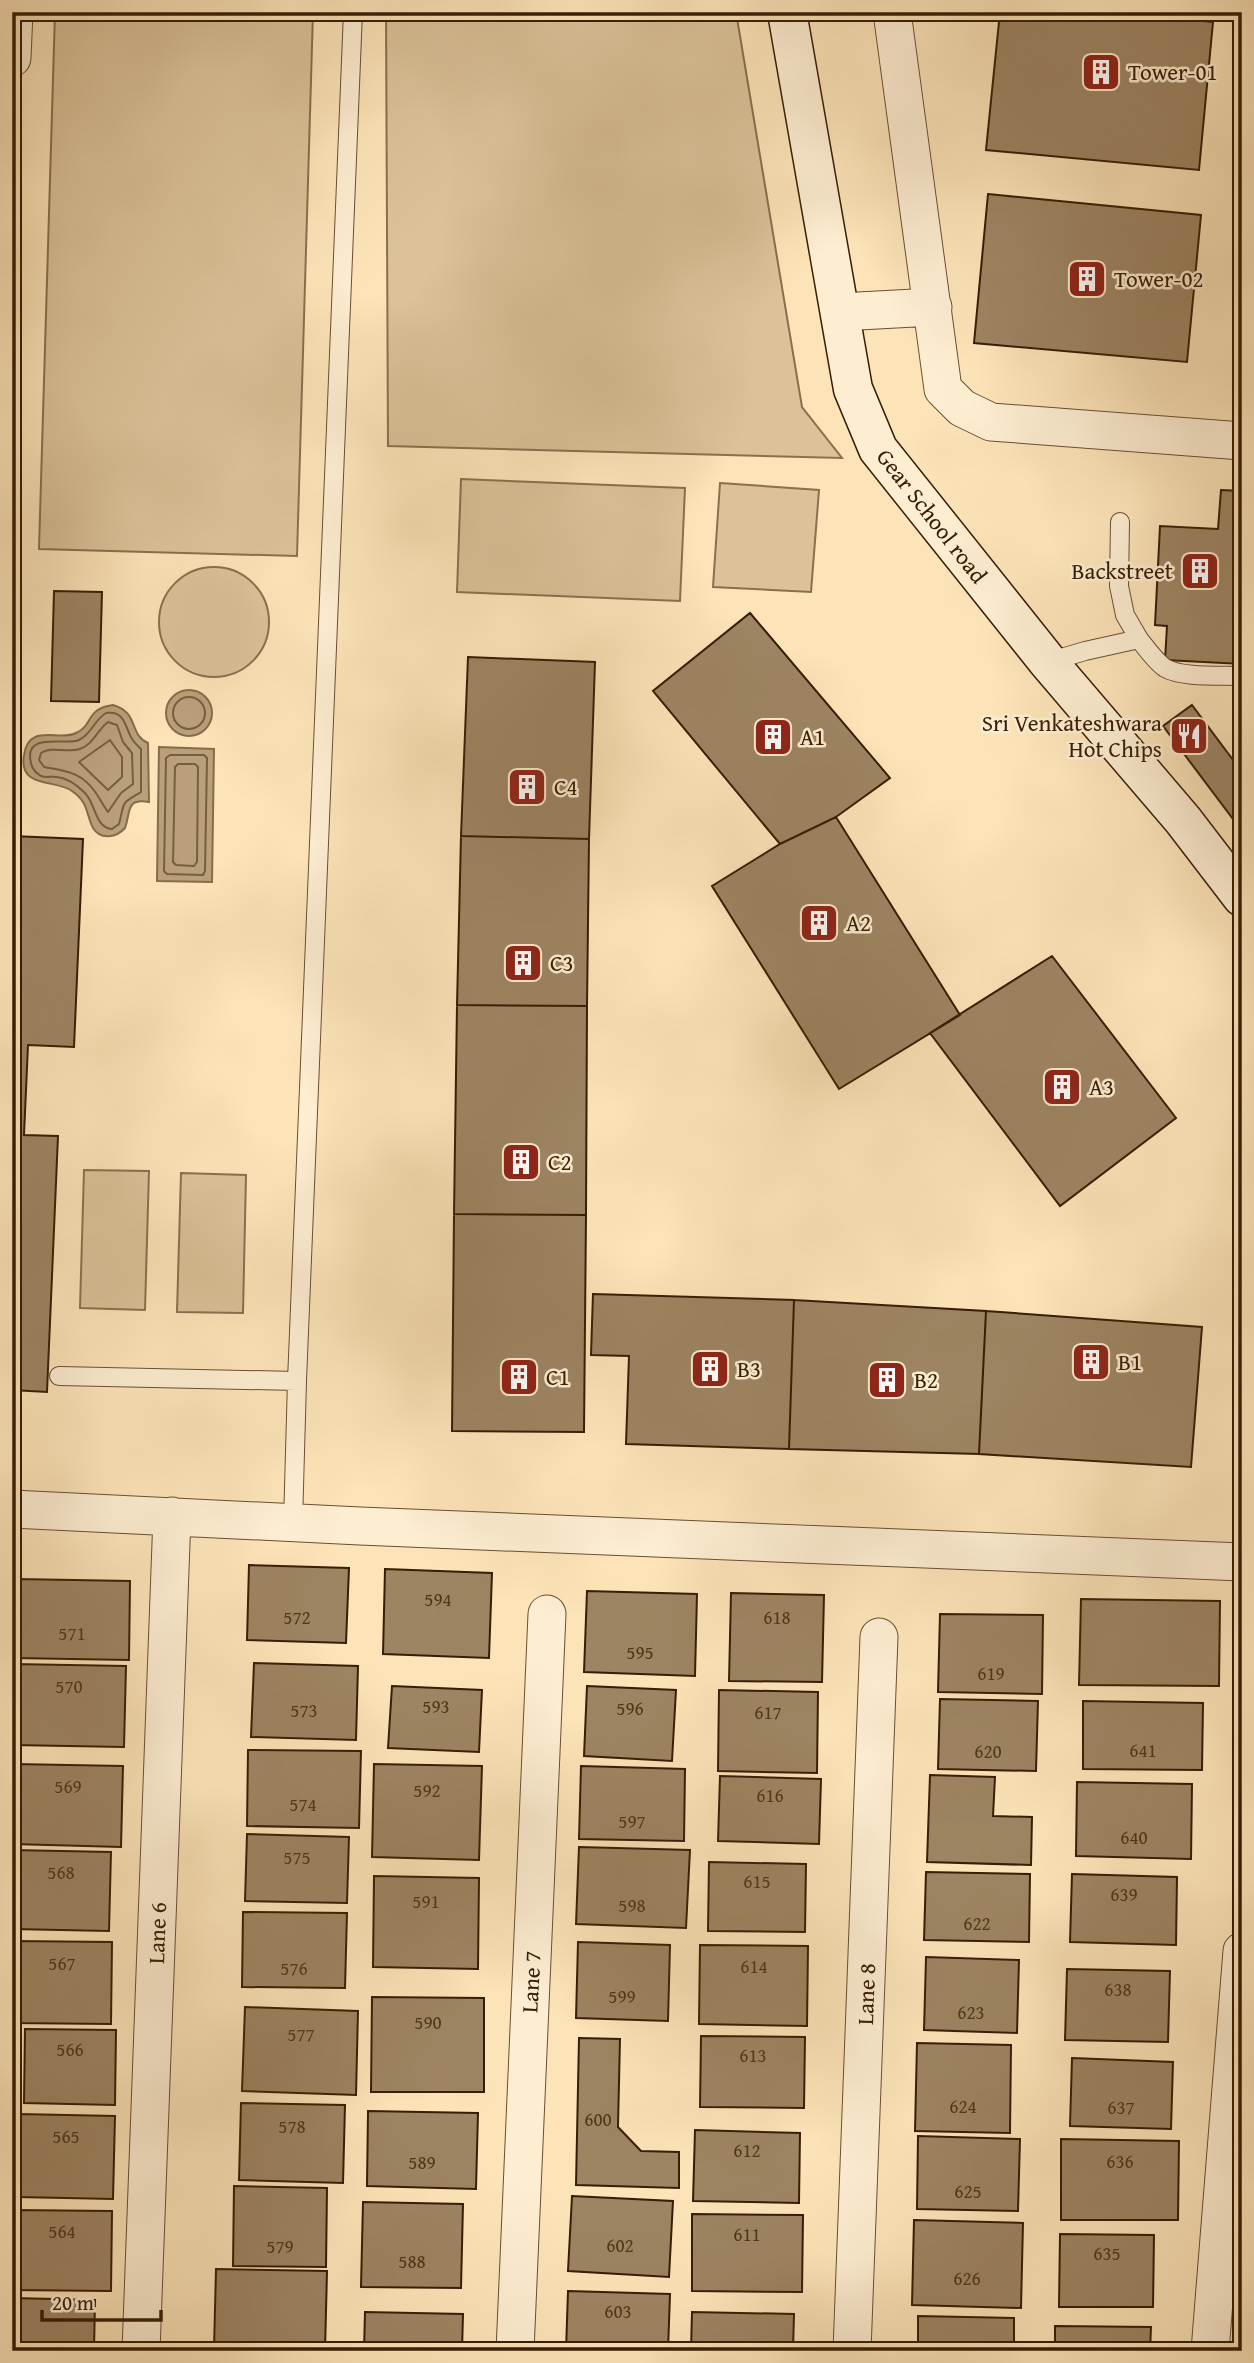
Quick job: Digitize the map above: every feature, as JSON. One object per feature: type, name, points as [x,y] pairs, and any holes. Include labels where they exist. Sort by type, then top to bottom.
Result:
[{"type":"main road","name":"Gear School road","points":[[787,12],[853,389],[878,449],[1048,662],[1183,820],[1242,897]]},
{"type":"street","points":[[12,58],[14,12]]},
{"type":"street","points":[[892,12],[943,388],[962,408],[991,422],[1242,441]]},
{"type":"street","points":[[840,312],[933,307]]},
{"type":"street","points":[[12,1509],[1242,1562]]},
{"type":"street","name":"Lane 6","points":[[141,2351],[172,1516]]},
{"type":"street","name":"Lane 7","points":[[515,2351],[547,1614]]},
{"type":"street","name":"Lane 8","points":[[852,2351],[879,1637]]},
{"type":"street","points":[[1210,2351],[1242,1951]]},
{"type":"lane","points":[[293,1523],[354,12]]},
{"type":"lane","points":[[1120,523],[1119,586],[1125,615],[1139,639],[1168,670],[1189,674],[1242,676]]},
{"type":"lane","points":[[1048,662],[1139,639]]},
{"type":"lane","points":[[59,1376],[297,1381]]},
{"type":"shaded area","points":[[55,12],[313,12],[297,556],[39,549]]},
{"type":"shaded area","points":[[386,12],[736,12],[802,407],[842,458],[388,446]]},
{"type":"shaded area","points":[[461,479],[685,488],[680,601],[457,592]]},
{"type":"shaded area","points":[[720,483],[819,490],[811,592],[713,587]]},
{"type":"shaded area","points":[[214,567],[235,571],[253,583],[265,601],[269,622],[265,643],[253,661],[235,673],[214,677],[193,673],[175,661],[163,643],[159,622],[163,601],[175,583],[193,571]]},
{"type":"shaded area","points":[[84,1170],[149,1171],[145,1310],[80,1308]]},
{"type":"shaded area","points":[[181,1173],[246,1175],[243,1313],[177,1312]]},
{"type":"water","points":[[189,690],[205,697],[212,713],[205,729],[189,736],[173,729],[166,713],[173,697]]},
{"type":"water","points":[[113,705],[127,713],[138,734],[148,743],[149,802],[132,804],[125,828],[118,834],[105,836],[93,828],[84,804],[72,791],[32,778],[27,773],[24,755],[32,739],[38,736],[76,733],[82,730],[98,710]]},
{"type":"water","points":[[159,747],[214,749],[212,882],[157,881]]},
{"type":"building","name":"Tower-01","points":[[1000,12],[1109,12],[1213,22],[1199,170],[986,150]]},
{"type":"building","name":"Tower-02","points":[[988,194],[1201,215],[1187,362],[974,343]]},
{"type":"building","name":"Backstreet","points":[[1221,490],[1242,491],[1242,664],[1165,660],[1167,626],[1155,625],[1160,526],[1218,529]]},
{"type":"building","points":[[54,591],[102,592],[99,702],[51,701]]},
{"type":"building","name":"A1","points":[[750,613],[890,778],[836,817],[780,844],[653,691]]},
{"type":"building","name":"C4","points":[[468,657],[595,662],[589,839],[461,836]]},
{"type":"building","points":[[1192,705],[1242,772],[1242,831],[1163,726]]},
{"type":"building","name":"A2","points":[[836,817],[960,1015],[839,1089],[712,886],[780,844]]},
{"type":"building","points":[[12,836],[83,839],[74,1047],[28,1045],[24,1135],[58,1136],[47,1392],[12,1390]]},
{"type":"building","name":"C3","points":[[461,836],[589,839],[587,1006],[457,1005]]},
{"type":"building","name":"A3","points":[[1052,956],[1176,1118],[1060,1206],[930,1033]]},
{"type":"building","name":"C2","points":[[457,1005],[587,1006],[586,1215],[454,1214]]},
{"type":"building","name":"C1","points":[[454,1214],[586,1215],[584,1432],[452,1431]]},
{"type":"building","name":"B3","points":[[593,1294],[794,1300],[789,1449],[626,1444],[629,1356],[591,1355]]},
{"type":"building","name":"B2","points":[[794,1300],[986,1311],[979,1454],[789,1449]]},
{"type":"building","name":"B1","points":[[986,1311],[1202,1327],[1191,1467],[979,1454]]},
{"type":"building","points":[[249,1565],[349,1568],[346,1643],[247,1640]]},
{"type":"building","points":[[385,1569],[492,1573],[489,1658],[383,1654]]},
{"type":"building","points":[[16,1579],[130,1581],[129,1660],[14,1658]]},
{"type":"building","points":[[587,1591],[697,1594],[695,1676],[584,1672]]},
{"type":"building","points":[[731,1593],[824,1595],[822,1682],[729,1681]]},
{"type":"building","points":[[1081,1599],[1220,1601],[1219,1686],[1079,1685]]},
{"type":"building","points":[[940,1614],[1043,1615],[1042,1694],[938,1692]]},
{"type":"building","points":[[254,1663],[358,1666],[356,1740],[251,1737]]},
{"type":"building","points":[[12,1664],[126,1666],[124,1747],[12,1745]]},
{"type":"building","points":[[392,1686],[482,1690],[479,1752],[388,1748]]},
{"type":"building","points":[[587,1686],[676,1690],[672,1761],[584,1756]]},
{"type":"building","points":[[719,1690],[818,1692],[817,1773],[718,1771]]},
{"type":"building","points":[[940,1699],[1038,1701],[1036,1771],[938,1769]]},
{"type":"building","points":[[1083,1701],[1203,1703],[1202,1770],[1083,1769]]},
{"type":"building","points":[[248,1750],[361,1751],[359,1828],[247,1826]]},
{"type":"building","points":[[13,1764],[123,1766],[121,1847],[12,1844]]},
{"type":"building","points":[[374,1764],[482,1766],[479,1860],[372,1857]]},
{"type":"building","points":[[581,1766],[685,1769],[684,1841],[579,1839]]},
{"type":"building","points":[[930,1775],[995,1777],[993,1816],[1032,1817],[1031,1865],[927,1862]]},
{"type":"building","points":[[720,1776],[821,1779],[819,1844],[718,1841]]},
{"type":"building","points":[[1077,1782],[1192,1784],[1191,1859],[1076,1856]]},
{"type":"building","points":[[247,1834],[349,1837],[347,1903],[245,1901]]},
{"type":"building","points":[[579,1847],[690,1850],[686,1928],[576,1924]]},
{"type":"building","points":[[12,1850],[111,1852],[109,1931],[12,1929]]},
{"type":"building","points":[[709,1862],[806,1864],[805,1932],[708,1931]]},
{"type":"building","points":[[926,1872],[1030,1874],[1029,1942],[924,1940]]},
{"type":"building","points":[[1072,1874],[1177,1877],[1176,1945],[1070,1942]]},
{"type":"building","points":[[374,1876],[479,1878],[478,1969],[373,1967]]},
{"type":"building","points":[[243,1912],[347,1913],[345,1988],[242,1987]]},
{"type":"building","points":[[12,1941],[112,1942],[111,2024],[12,2023]]},
{"type":"building","points":[[578,1942],[670,1945],[668,2021],[576,2018]]},
{"type":"building","points":[[700,1945],[808,1946],[807,2026],[699,2024]]},
{"type":"building","points":[[926,1957],[1019,1960],[1017,2033],[924,2030]]},
{"type":"building","points":[[1067,1969],[1170,1971],[1168,2042],[1065,2040]]},
{"type":"building","points":[[372,1997],[484,1998],[484,2092],[371,2092]]},
{"type":"building","points":[[245,2007],[358,2011],[356,2095],[242,2091]]},
{"type":"building","points":[[25,2029],[116,2030],[115,2105],[24,2103]]},
{"type":"building","points":[[701,2036],[805,2037],[804,2108],[700,2107]]},
{"type":"building","points":[[579,2038],[620,2039],[618,2127],[641,2151],[679,2152],[679,2188],[576,2185]]},
{"type":"building","points":[[917,2043],[1011,2045],[1010,2133],[915,2131]]},
{"type":"building","points":[[1072,2058],[1173,2062],[1171,2129],[1070,2126]]},
{"type":"building","points":[[241,2103],[345,2105],[343,2183],[239,2180]]},
{"type":"building","points":[[368,2111],[478,2113],[476,2189],[367,2186]]},
{"type":"building","points":[[18,2114],[115,2116],[113,2199],[17,2197]]},
{"type":"building","points":[[695,2130],[800,2133],[799,2203],[693,2201]]},
{"type":"building","points":[[918,2136],[1020,2139],[1018,2211],[917,2209]]},
{"type":"building","points":[[1061,2139],[1179,2141],[1178,2220],[1061,2220]]},
{"type":"building","points":[[234,2186],[327,2188],[326,2267],[233,2266]]},
{"type":"building","points":[[572,2196],[673,2201],[669,2277],[568,2271]]},
{"type":"building","points":[[363,2202],[463,2204],[461,2288],[361,2287]]},
{"type":"building","points":[[12,2210],[112,2211],[111,2291],[12,2290]]},
{"type":"building","points":[[692,2214],[803,2215],[802,2292],[692,2291]]},
{"type":"building","points":[[914,2220],[1023,2223],[1021,2308],[912,2305]]},
{"type":"building","points":[[1060,2234],[1154,2235],[1153,2307],[1059,2307]]},
{"type":"building","points":[[216,2269],[327,2271],[325,2351],[214,2349]]},
{"type":"building","points":[[568,2291],[670,2294],[668,2351],[566,2351]]},
{"type":"building","points":[[12,2298],[95,2300],[94,2351],[12,2351]]},
{"type":"building","points":[[365,2312],[463,2314],[462,2351],[364,2351]]},
{"type":"building","points":[[692,2312],[794,2314],[793,2351],[691,2351]]},
{"type":"building","points":[[918,2316],[1014,2318],[1014,2351],[918,2351]]},
{"type":"building","points":[[1055,2326],[1151,2327],[1150,2351],[1055,2351]]},
{"type":"place","name":"Tower-01","points":[[1101,72]]},
{"type":"place","name":"Tower-02","points":[[1087,279]]},
{"type":"place","name":"Backstreet","points":[[1200,571]]},
{"type":"place","name":"Sri Venkateshwara Hot Chips","points":[[1189,736]]},
{"type":"place","name":"A1","points":[[773,737]]},
{"type":"place","name":"C4","points":[[527,787]]},
{"type":"place","name":"A2","points":[[819,923]]},
{"type":"place","name":"C3","points":[[523,963]]},
{"type":"place","name":"A3","points":[[1062,1087]]},
{"type":"place","name":"C2","points":[[521,1162]]},
{"type":"place","name":"B1","points":[[1091,1362]]},
{"type":"place","name":"B3","points":[[710,1369]]},
{"type":"place","name":"C1","points":[[519,1377]]},
{"type":"place","name":"B2","points":[[887,1380]]}]
